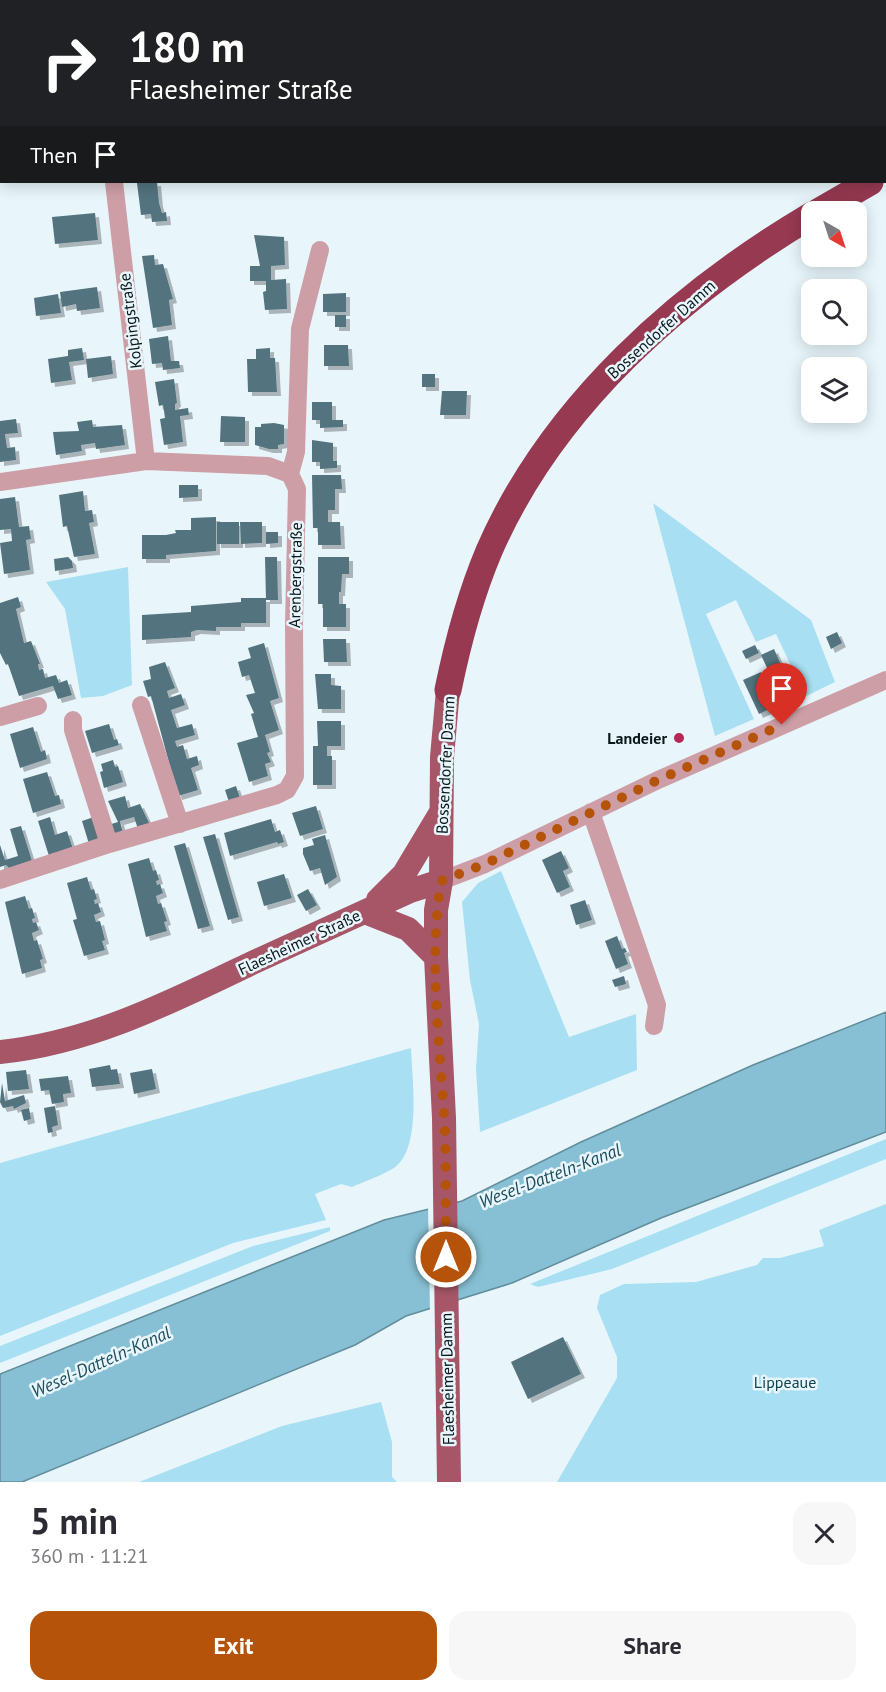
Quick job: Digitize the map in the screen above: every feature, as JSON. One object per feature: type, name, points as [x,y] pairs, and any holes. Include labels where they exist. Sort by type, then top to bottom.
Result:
[{"type":"highway","points":[[837,201],[868,183]]},
{"type":"highway","name":"Bossendorfer Damm","points":[[448,690],[465,618],[490,549],[512,504],[568,422],[619,364],[668,318],[720,276],[801,222]]},
{"type":"main road","name":"Bossendorfer Damm","points":[[441,881],[440,814],[448,690]]},
{"type":"main road","points":[[436,957],[408,929],[365,912],[404,874],[440,814]]},
{"type":"main road","name":"Flaesheimer Straße","points":[[0,1052],[57,1044],[100,1030],[200,988],[365,912],[441,881]]},
{"type":"main road","name":"Flaesheimer Damm","points":[[441,881],[436,910],[436,957],[445,1164],[448,1482]]},
{"type":"street","name":"Kolpingstraße","points":[[114,183],[146,461]]},
{"type":"street","name":"Arenbergstraße","points":[[0,880],[109,844],[277,795],[287,790],[295,776],[294,625],[297,489],[290,474],[296,452],[300,329],[320,250]]},
{"type":"street","points":[[0,482],[146,461],[268,466],[290,474]]},
{"type":"street","name":"Flaesheimer Straße","points":[[441,881],[485,864],[591,812],[886,680]]},
{"type":"street","points":[[141,705],[180,824]]},
{"type":"street","points":[[0,717],[38,706]]},
{"type":"street","points":[[73,720],[73,730],[109,844]]},
{"type":"street","points":[[591,812],[657,1005],[654,1026]]},
{"type":"green space","points":[[653,503],[811,620],[835,682],[798,700],[786,674],[793,670],[776,634],[756,642],[736,600],[706,614],[754,719],[715,736]]},
{"type":"green space","points":[[128,567],[132,685],[103,696],[81,698],[65,609],[46,582]]},
{"type":"green space","points":[[501,871],[569,1037],[636,1014],[637,1070],[480,1132],[476,1069],[479,1024],[470,980],[462,902],[478,883]]},
{"type":"green space","points":[[411,1048],[412,1130],[403,1159],[389,1171],[352,1187],[341,1184],[315,1194],[326,1220],[233,1243],[0,1336],[0,1163]]},
{"type":"green space","points":[[886,1139],[886,1159],[612,1269],[538,1287],[530,1284]]},
{"type":"green space","name":"Lippeaue","points":[[886,1204],[886,1482],[557,1482],[617,1378],[617,1357],[597,1308],[600,1295],[624,1284],[696,1282],[757,1265],[763,1258],[780,1258],[824,1246],[819,1230]]},
{"type":"green space","points":[[330,1227],[330,1231],[0,1363],[0,1346],[253,1246]]},
{"type":"green space","points":[[381,1402],[392,1442],[392,1477],[397,1482],[139,1482],[282,1426]]},
{"type":"water","name":"Wesel-Datteln-Kanal","points":[[886,1012],[886,1132],[661,1218],[512,1283],[406,1316],[355,1345],[22,1482],[0,1482],[0,1374],[384,1220],[462,1201],[581,1142],[753,1065]]},
{"type":"pier","points":[[455,1199],[457,1303],[430,1312],[428,1206]]},
{"type":"building","points":[[137,183],[157,183],[159,203],[162,213],[166,212],[167,221],[152,222],[151,214],[141,215]]},
{"type":"building","points":[[95,213],[98,240],[55,244],[52,217]]},
{"type":"building","points":[[254,235],[284,237],[285,265],[271,266],[271,280],[286,279],[287,309],[265,310],[263,292],[266,291],[266,281],[250,281],[250,266],[260,266]]},
{"type":"building","points":[[154,255],[155,265],[163,264],[173,299],[169,300],[172,325],[153,328],[142,256]]},
{"type":"building","points":[[97,287],[100,308],[77,311],[76,304],[62,307],[60,292]]},
{"type":"building","points":[[346,293],[346,312],[323,312],[323,294]]},
{"type":"building","points":[[58,294],[61,313],[36,316],[34,298]]},
{"type":"building","points":[[335,315],[346,315],[346,327],[335,327]]},
{"type":"building","points":[[168,336],[171,361],[179,361],[180,368],[163,370],[162,363],[152,364],[149,339]]},
{"type":"building","points":[[324,345],[348,345],[349,366],[324,366]]},
{"type":"building","points":[[82,348],[84,360],[69,362],[72,380],[51,383],[48,359],[68,356],[68,350]]},
{"type":"building","points":[[270,348],[270,358],[275,358],[277,392],[248,392],[247,359],[256,359],[256,349]]},
{"type":"building","points":[[111,356],[113,374],[88,378],[86,359]]},
{"type":"building","points":[[422,374],[435,374],[435,387],[422,387]]},
{"type":"building","points":[[174,379],[177,403],[175,410],[188,408],[189,415],[180,416],[183,442],[164,445],[160,419],[165,418],[163,405],[159,406],[155,382]]},
{"type":"building","points":[[442,391],[467,391],[466,415],[440,415]]},
{"type":"building","points":[[312,402],[332,402],[332,420],[343,420],[343,427],[320,428],[320,420],[312,420]]},
{"type":"building","points":[[221,416],[245,417],[245,442],[220,442]]},
{"type":"building","points":[[16,419],[18,433],[5,434],[7,448],[15,447],[16,460],[0,462],[0,421]]},
{"type":"building","points":[[92,420],[93,427],[122,425],[125,445],[96,449],[95,443],[81,445],[82,451],[56,455],[53,432],[79,431],[77,422]]},
{"type":"building","points":[[274,423],[284,425],[284,444],[278,445],[278,449],[255,445],[255,427]]},
{"type":"building","points":[[312,440],[333,443],[333,461],[337,461],[337,468],[320,469],[320,462],[312,462]]},
{"type":"building","points":[[312,475],[341,475],[342,489],[335,489],[335,510],[328,510],[328,522],[340,522],[341,545],[318,545],[318,528],[313,528]]},
{"type":"building","points":[[179,485],[198,485],[198,497],[179,498]]},
{"type":"building","points":[[83,491],[85,511],[92,510],[94,522],[89,523],[95,554],[74,557],[67,526],[63,527],[59,495]]},
{"type":"building","points":[[15,497],[19,527],[29,526],[31,539],[26,540],[30,570],[4,574],[0,543],[12,541],[11,529],[0,530],[0,499]]},
{"type":"building","points":[[216,517],[216,551],[166,555],[166,559],[142,559],[142,535],[166,535],[176,533],[175,530],[191,530],[191,518]]},
{"type":"building","points":[[217,522],[239,522],[239,544],[217,544]]},
{"type":"building","points":[[240,522],[262,522],[262,543],[241,544]]},
{"type":"building","points":[[266,532],[278,532],[278,543],[266,544]]},
{"type":"building","points":[[68,557],[72,561],[73,568],[55,571],[54,559]]},
{"type":"building","points":[[265,557],[277,557],[278,600],[266,600]]},
{"type":"building","points":[[318,557],[349,557],[349,574],[342,574],[341,592],[339,592],[339,604],[346,604],[346,627],[323,627],[323,604],[318,604]]},
{"type":"building","points":[[18,597],[21,607],[16,609],[24,643],[31,641],[40,664],[38,664],[39,670],[43,669],[45,678],[56,675],[59,683],[67,680],[72,695],[58,699],[53,686],[19,696],[8,664],[6,665],[0,653],[0,603]]},
{"type":"building","points":[[241,598],[266,598],[266,623],[241,623],[241,627],[216,627],[216,631],[197,630],[191,632],[191,637],[142,640],[142,615],[191,612],[191,606],[241,602]]},
{"type":"building","points":[[837,632],[842,643],[831,649],[826,637]]},
{"type":"building","points":[[323,639],[346,639],[347,662],[324,662]]},
{"type":"building","points":[[264,643],[279,698],[270,701],[279,730],[265,735],[270,752],[267,753],[271,762],[265,764],[268,776],[249,782],[237,743],[258,737],[251,714],[254,713],[246,695],[255,693],[249,675],[242,677],[238,662],[251,658],[248,648]]},
{"type":"building","points":[[755,645],[759,653],[746,659],[742,651]]},
{"type":"building","points":[[774,649],[782,667],[769,672],[761,655]]},
{"type":"building","points":[[165,662],[175,688],[167,691],[169,698],[181,694],[185,705],[171,710],[177,728],[192,724],[195,735],[175,741],[177,747],[183,745],[187,759],[197,756],[199,765],[191,768],[198,790],[178,796],[151,696],[148,697],[143,681],[151,679],[149,667]]},
{"type":"building","points":[[761,672],[776,706],[759,714],[743,680]]},
{"type":"building","points":[[315,674],[331,674],[331,685],[341,686],[341,709],[318,709]]},
{"type":"building","points":[[317,721],[341,721],[341,746],[327,746],[327,756],[332,756],[332,785],[313,785],[313,746],[318,746]]},
{"type":"building","points":[[109,724],[114,740],[117,739],[119,745],[92,753],[85,731]]},
{"type":"building","points":[[33,727],[41,752],[45,750],[47,759],[20,768],[10,734]]},
{"type":"building","points":[[113,760],[115,767],[118,766],[123,782],[104,788],[100,772],[103,771],[101,764]]},
{"type":"building","points":[[47,772],[55,796],[59,795],[61,804],[33,813],[23,779]]},
{"type":"building","points":[[236,786],[240,798],[229,802],[225,790]]},
{"type":"building","points":[[125,796],[128,808],[140,804],[150,825],[138,829],[134,817],[120,821],[123,834],[111,837],[108,825],[118,822],[108,801]]},
{"type":"building","points":[[316,806],[323,829],[300,836],[292,813]]},
{"type":"building","points":[[50,817],[55,835],[67,831],[73,849],[49,856],[38,821]]},
{"type":"building","points":[[94,817],[101,841],[89,844],[82,821]]},
{"type":"building","points":[[271,819],[275,832],[280,830],[284,842],[230,856],[224,833]]},
{"type":"building","points":[[21,826],[32,861],[10,869],[6,865],[0,867],[0,845],[5,860],[18,856],[10,829]]},
{"type":"building","points":[[215,834],[239,917],[228,920],[203,837]]},
{"type":"building","points":[[325,835],[337,877],[325,885],[320,868],[310,871],[303,848],[314,845],[312,839]]},
{"type":"building","points":[[185,843],[210,926],[198,929],[174,846]]},
{"type":"building","points":[[561,851],[569,868],[563,871],[570,887],[557,893],[542,860]]},
{"type":"building","points":[[149,858],[159,880],[156,881],[157,885],[160,884],[163,893],[156,896],[167,921],[164,922],[167,931],[146,937],[128,864]]},
{"type":"building","points":[[284,874],[292,898],[264,906],[257,882]]},
{"type":"building","points":[[87,877],[97,899],[94,900],[95,904],[98,903],[101,912],[94,915],[96,922],[100,921],[105,950],[84,956],[73,920],[77,919],[67,883]]},
{"type":"building","points":[[308,889],[317,905],[306,911],[297,895]]},
{"type":"building","points":[[25,896],[35,918],[32,919],[33,923],[36,922],[39,930],[32,933],[34,941],[37,940],[43,959],[40,960],[42,968],[22,974],[5,902]]},
{"type":"building","points":[[585,900],[592,920],[576,925],[570,905]]},
{"type":"building","points":[[617,936],[622,949],[625,948],[627,952],[624,953],[628,964],[616,969],[605,941]]},
{"type":"building","points":[[624,976],[626,984],[615,987],[612,980]]},
{"type":"building","points":[[110,1065],[111,1070],[117,1069],[120,1084],[92,1087],[89,1069]]},
{"type":"building","points":[[152,1069],[156,1089],[134,1094],[130,1073]]},
{"type":"building","points":[[26,1070],[29,1089],[8,1091],[6,1072]]},
{"type":"building","points":[[68,1076],[71,1093],[63,1094],[64,1102],[52,1104],[49,1090],[41,1091],[39,1079]]},
{"type":"building","points":[[2,1083],[5,1101],[24,1095],[26,1103],[14,1109],[13,1106],[3,1108],[0,1102]]},
{"type":"building","points":[[55,1106],[58,1125],[52,1127],[53,1132],[48,1133],[44,1108]]},
{"type":"building","points":[[29,1108],[31,1119],[24,1121],[21,1110]]},
{"type":"building","points":[[563,1337],[581,1374],[528,1399],[511,1362]]},
{"type":"place","name":"Landeier","points":[[679,738]]},
{"type":"route","points":[[446,1257],[444,1118],[436,957],[436,910],[441,881],[485,864],[658,780],[782,725]]}]
